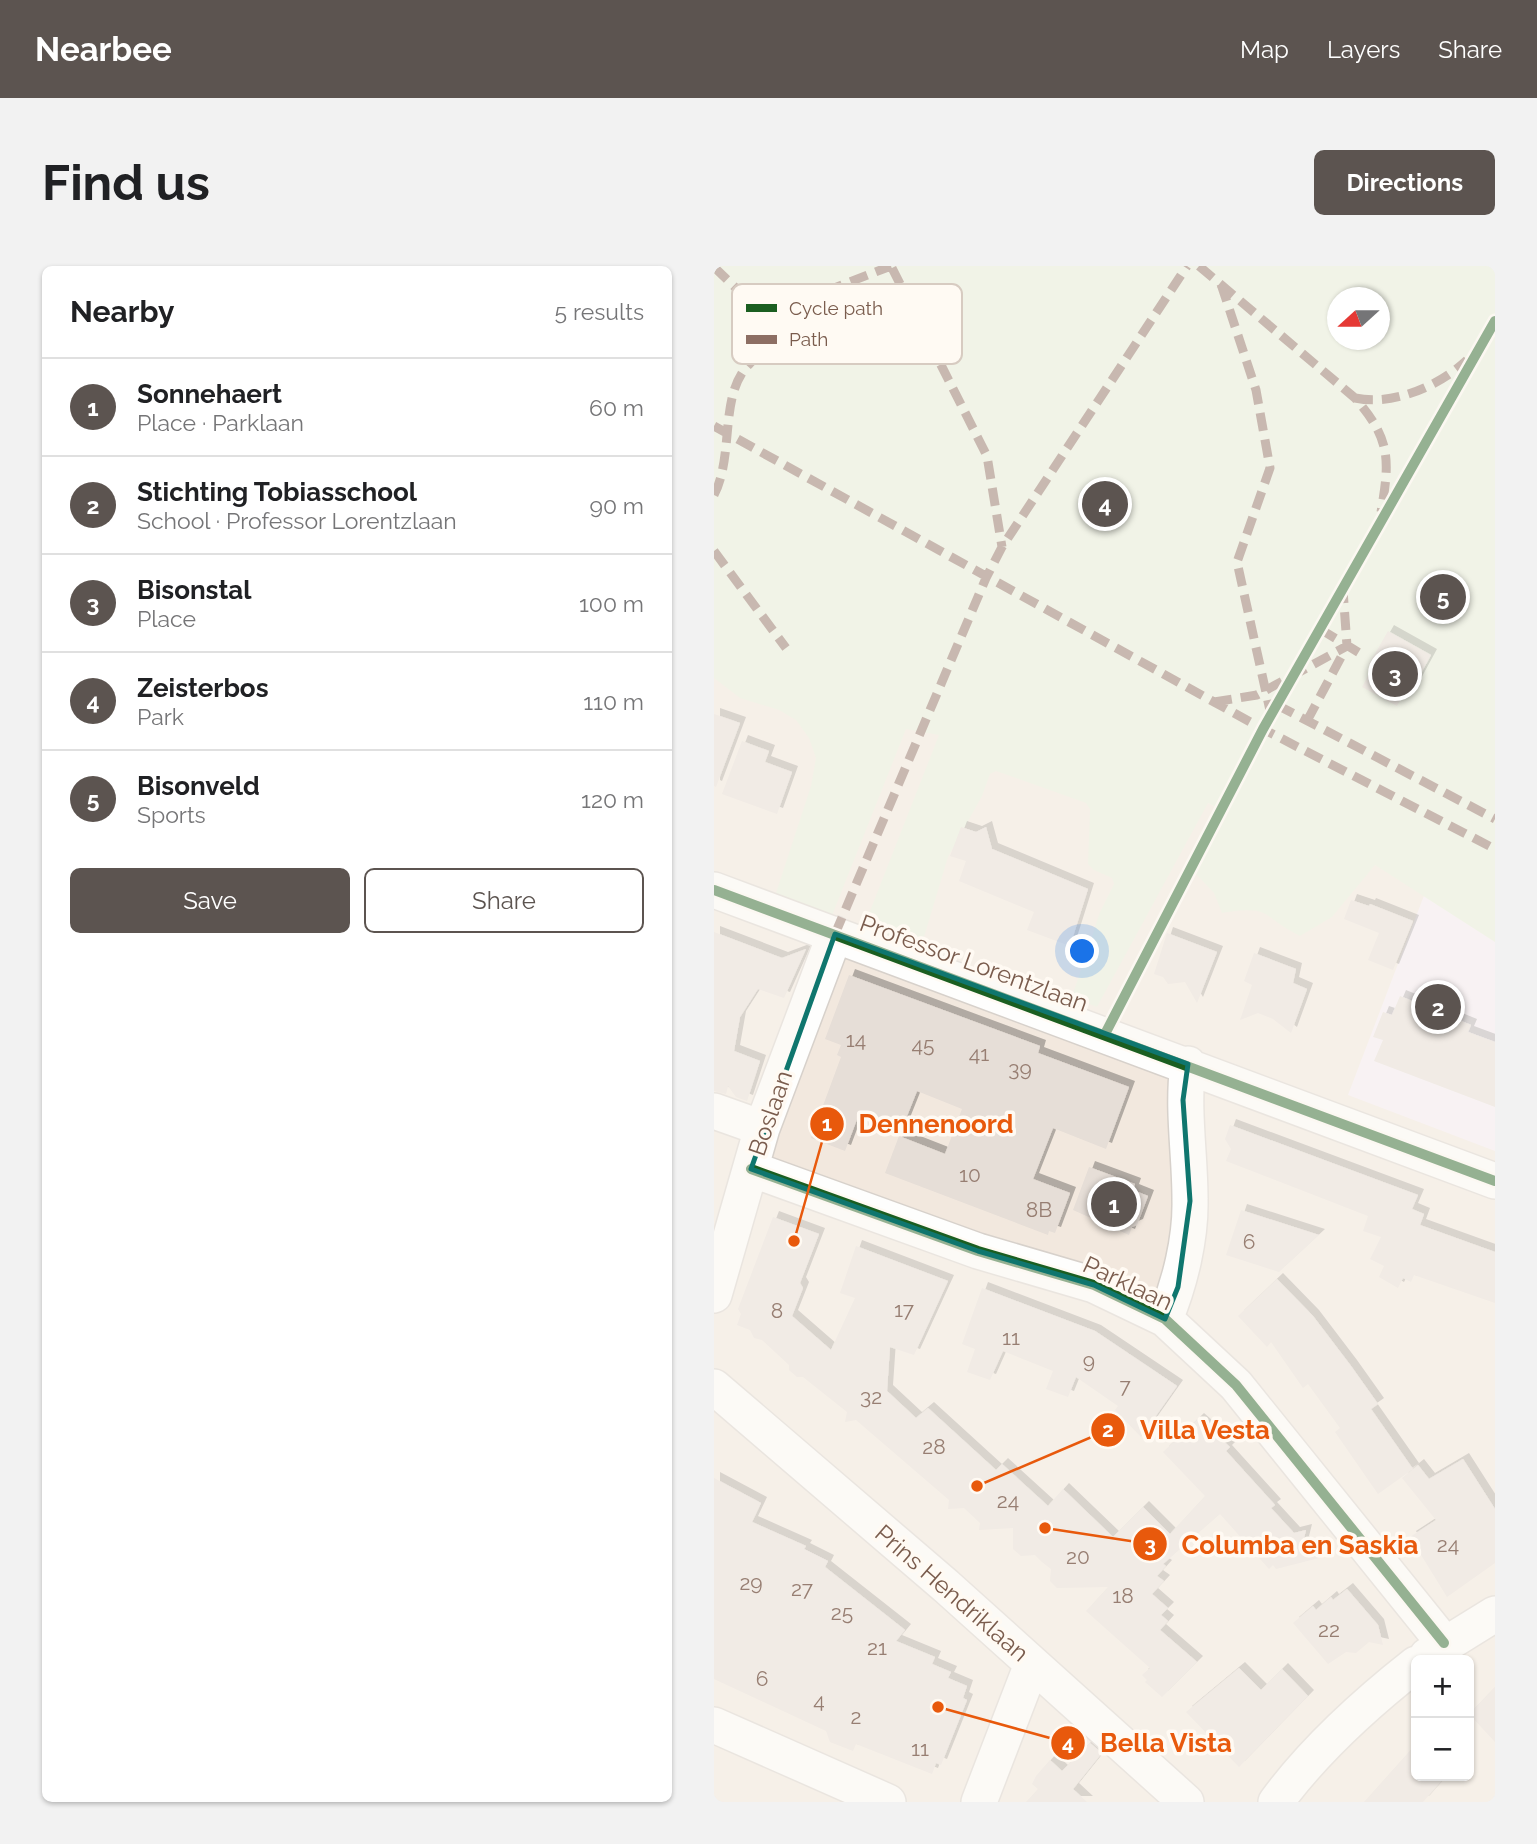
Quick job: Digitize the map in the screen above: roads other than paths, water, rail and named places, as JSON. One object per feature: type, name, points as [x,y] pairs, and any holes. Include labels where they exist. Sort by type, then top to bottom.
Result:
[{"type":"street","name":"Professor Lorentzlaan","points":[[714,890],[1188,1064],[1495,1181]]},
{"type":"street","name":"Boslaan","points":[[714,1294],[762,1128],[835,934]]},
{"type":"street","name":"Parklaan","points":[[1165,1319],[1178,1287],[1190,1201],[1183,1100],[1188,1064]]},
{"type":"street","points":[[714,1111],[762,1128]]},
{"type":"street","name":"Parklaan","points":[[751,1168],[978,1251],[1094,1285],[1165,1319],[1236,1385],[1433,1651]]},
{"type":"street","name":"Prins Hendriklaan","points":[[714,1387],[946,1586],[1186,1802]]},
{"type":"street","points":[[1433,1651],[1495,1614]]},
{"type":"street","points":[[979,1802],[1032,1664]]},
{"type":"street","points":[[1276,1802],[1294,1777],[1334,1735],[1411,1668]]},
{"type":"street","points":[[714,1725],[888,1802]]},
{"type":"place","name":"Zeisterbos","points":[[1105,504]]},
{"type":"place","name":"Bisonveld","points":[[1443,597]]},
{"type":"place","name":"Bisonstal","points":[[1395,674]]},
{"type":"place","name":"Stichting Tobiasschool","points":[[1438,1007]]},
{"type":"place","name":"Sonnehaert","points":[[1114,1204]]},
{"type":"place","name":"Dennenoord","points":[[794,1241]]},
{"type":"place","name":"Villa Vesta","points":[[977,1486]]},
{"type":"place","name":"Columba en Saskia","points":[[1045,1528]]},
{"type":"place","name":"Bella Vista","points":[[938,1707]]}]
